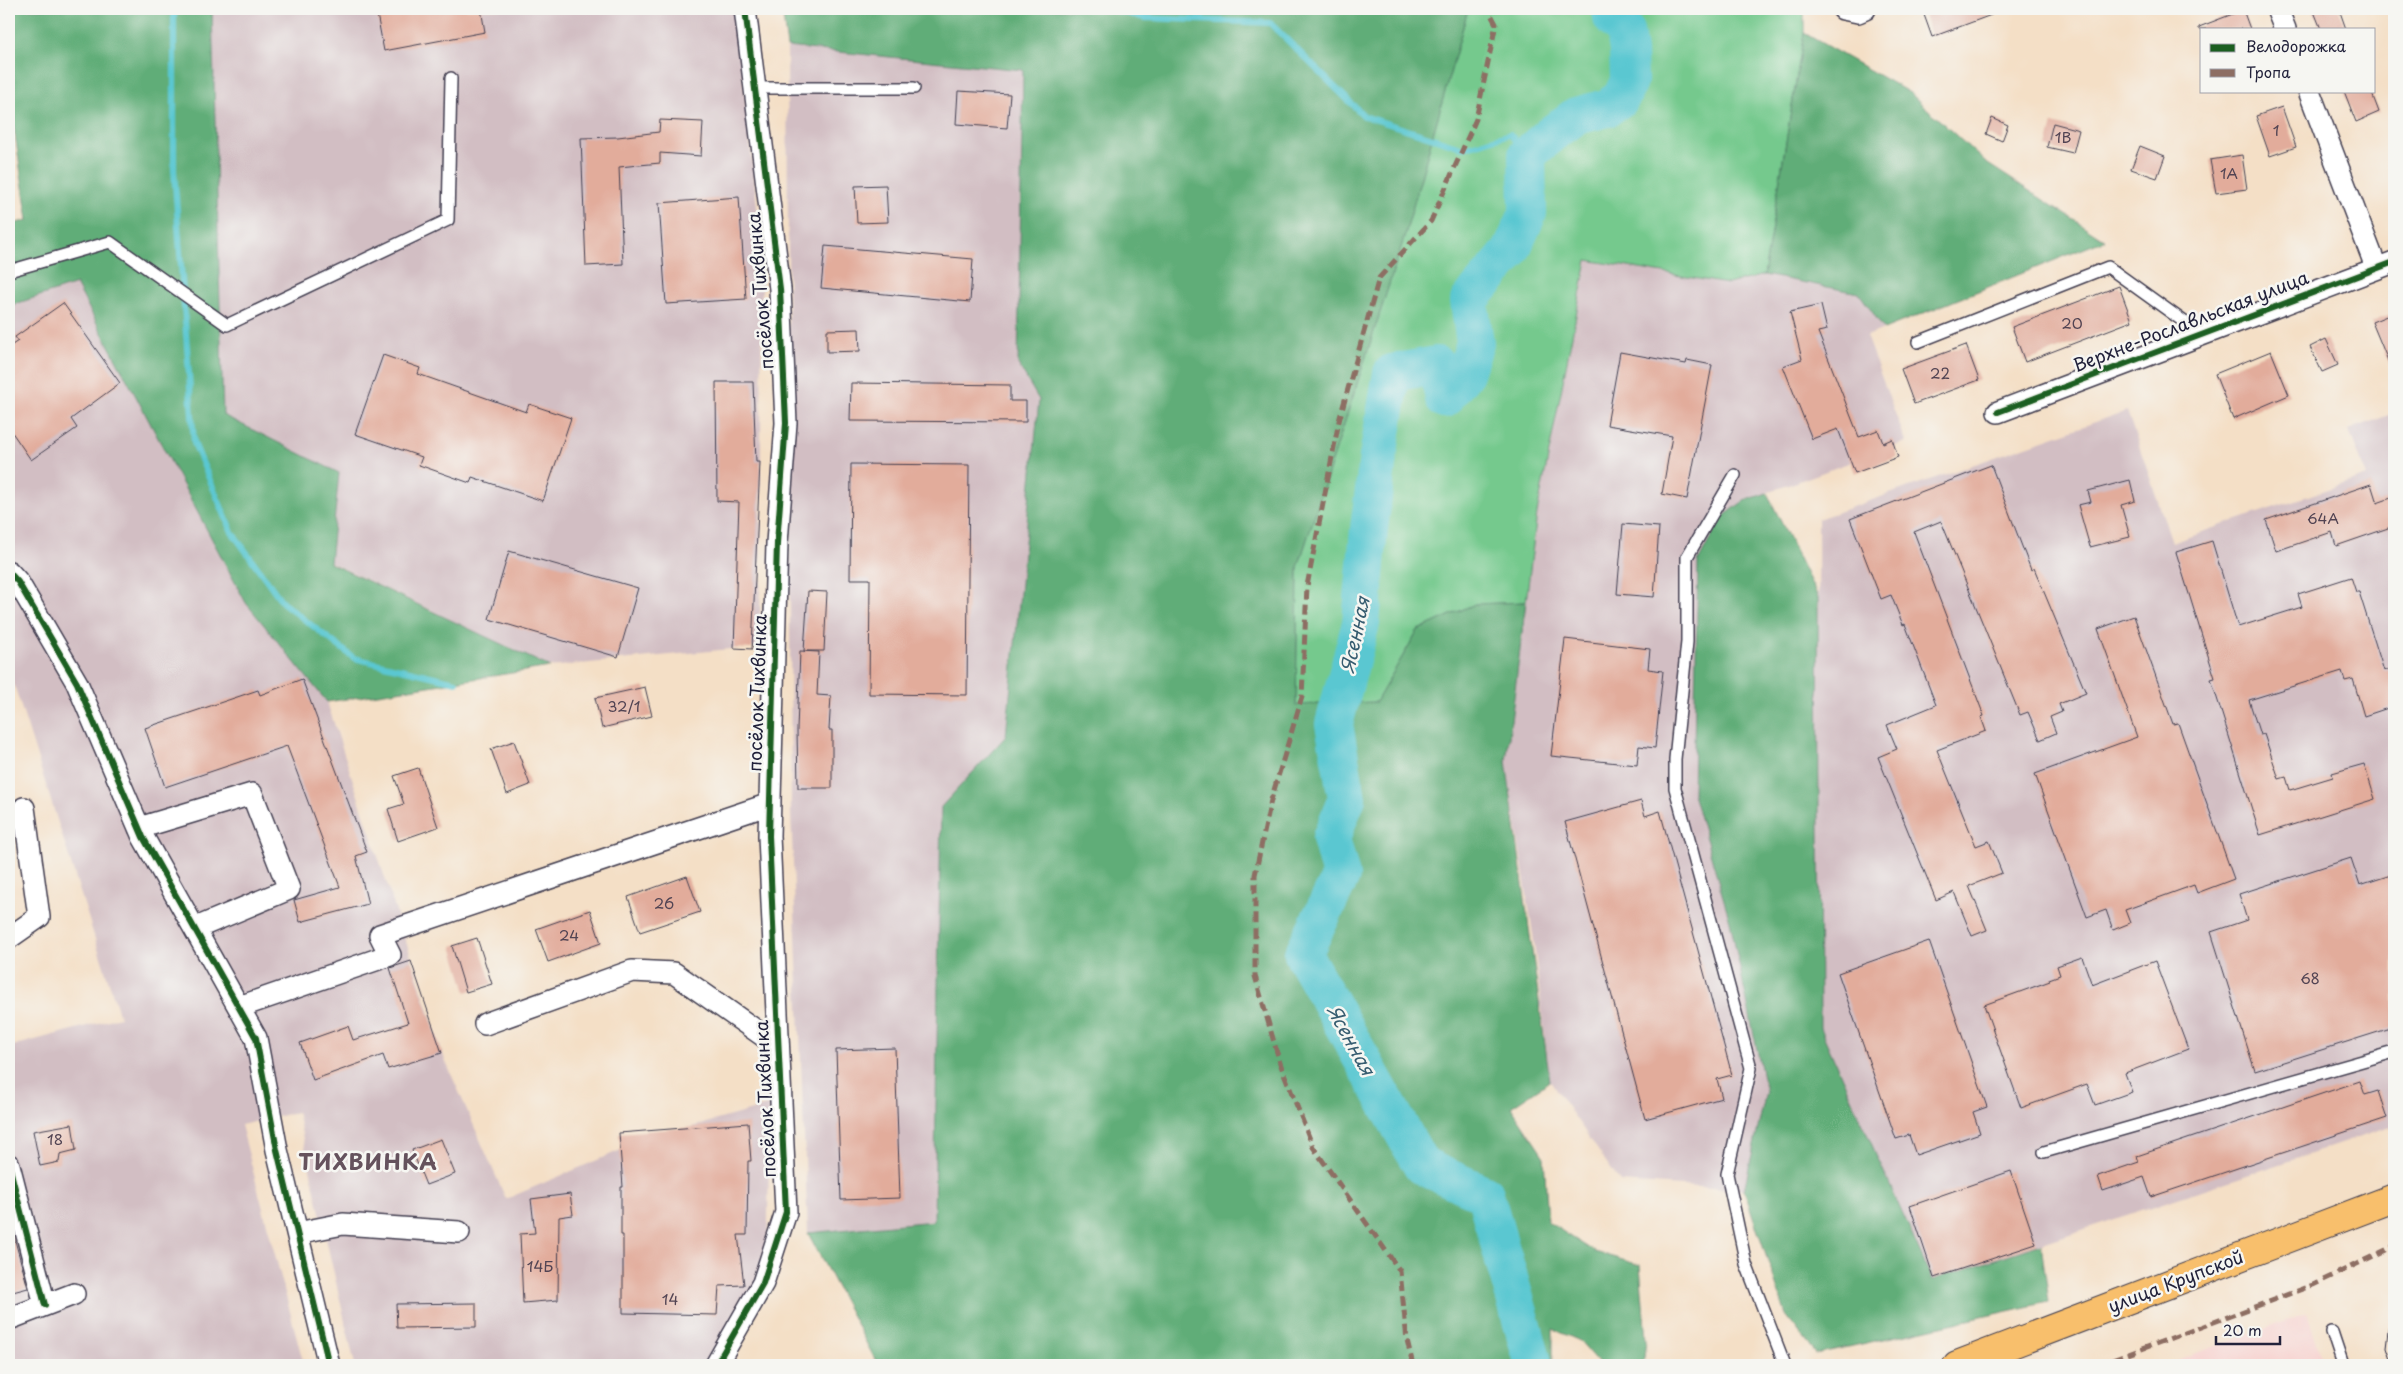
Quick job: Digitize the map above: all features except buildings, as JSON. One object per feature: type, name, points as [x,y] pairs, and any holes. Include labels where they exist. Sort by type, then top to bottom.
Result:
[{"type":"main road","name":"улица Крупской","points":[[1957,1365],[2394,1198]]},
{"type":"street","name":"посёлок Тихвинка","points":[[716,1365],[763,1283],[786,1212],[769,836],[777,543],[786,423],[780,289],[745,9]]},
{"type":"street","points":[[1842,9],[1858,12],[1865,9]]},
{"type":"street","points":[[2277,9],[2285,28]]},
{"type":"street","points":[[2309,92],[2385,264]]},
{"type":"street","name":"Верхне-Рославльская улица","points":[[1998,412],[2385,264]]},
{"type":"street","points":[[9,572],[18,582],[77,683],[139,828],[256,1038],[277,1150],[329,1365]]},
{"type":"street","points":[[139,828],[252,794],[289,890],[196,928]]},
{"type":"street","points":[[239,1007],[390,955],[380,935],[770,804]]},
{"type":"street","points":[[9,938],[40,917],[24,808]]},
{"type":"street","points":[[485,1024],[632,971],[674,973],[778,1046]]},
{"type":"street","points":[[9,1165],[45,1306]]},
{"type":"street","points":[[297,1233],[343,1224],[459,1232]]},
{"type":"street","points":[[9,1319],[74,1294]]},
{"type":"lane","points":[[9,271],[110,242],[227,325],[448,220],[451,78]]},
{"type":"lane","points":[[754,88],[914,88]]},
{"type":"lane","points":[[1918,342],[2108,267],[2201,334]]},
{"type":"lane","points":[[1736,475],[1687,557],[1687,642],[1675,759],[1675,788],[1751,1068],[1727,1174],[1746,1264],[1785,1365]]},
{"type":"lane","points":[[2044,1152],[2394,1052]]},
{"type":"lane","points":[[2332,1332],[2343,1365]]},
{"type":"shaded area","points":[[212,9],[735,9],[762,251],[760,646],[550,667],[330,562],[339,473],[223,415]]},
{"type":"shaded area","points":[[787,47],[1023,70],[1018,364],[1039,400],[1006,736],[941,807],[934,1221],[808,1233],[791,813]]},
{"type":"shaded area","points":[[1587,260],[1728,284],[1764,275],[1859,293],[1884,329],[1866,336],[1906,442],[1744,501],[1696,711],[1693,794],[1730,921],[1766,1092],[1744,1190],[1620,1182],[1550,1081],[1533,934],[1506,761],[1537,513]]},
{"type":"shaded area","points":[[76,284],[246,603],[327,702],[445,1060],[506,1199],[642,1141],[770,1105],[767,1271],[708,1365],[355,1365],[297,1112],[241,1125],[304,1365],[9,1365],[9,1047],[120,1017],[9,669],[9,306]]},
{"type":"shaded area","points":[[2127,411],[2172,542],[2367,476],[2349,430],[2394,413],[2394,1126],[1932,1280],[1820,1028],[1818,519]]},
{"type":"shaded area","points":[[2307,1314],[2324,1365],[2163,1365]]},
{"type":"green space","points":[[9,9],[212,9],[223,415],[339,473],[330,563],[550,667],[327,702],[246,603],[76,284],[9,306],[9,225],[28,220],[9,95]]},
{"type":"green space","points":[[782,9],[1468,9],[1405,235],[1298,567],[1296,705],[1376,702],[1418,630],[1475,604],[1526,602],[1506,761],[1550,1081],[1511,1107],[1544,1157],[1548,1222],[1595,1252],[1640,1265],[1646,1340],[1643,1365],[1601,1365],[1580,1341],[1553,1329],[1553,1365],[878,1365],[808,1233],[934,1221],[941,807],[1006,736],[1039,400],[1018,364],[1023,70],[787,47]]},
{"type":"green space","points":[[1468,9],[1804,9],[1804,33],[1764,275],[1728,284],[1587,260],[1537,513],[1526,602],[1475,604],[1418,630],[1376,702],[1296,705],[1298,567],[1405,235]]},
{"type":"green space","points":[[1804,33],[1910,93],[1985,162],[2105,240],[1884,329],[1859,293],[1764,275]]},
{"type":"green space","points":[[1767,493],[1818,597],[1820,1028],[1932,1280],[2041,1244],[2049,1302],[1816,1354],[1786,1315],[1744,1190],[1766,1092],[1730,921],[1693,794],[1698,562],[1721,518],[1744,501]]},
{"type":"waterway","points":[[174,9],[174,170],[194,443],[232,532],[283,603],[354,658],[456,682]]},
{"type":"waterway","points":[[1111,9],[1145,18],[1270,23],[1364,116],[1464,148],[1510,134],[1527,155]]},
{"type":"waterway","name":"Ясенная","points":[[1534,1365],[1485,1194],[1422,1166],[1303,954],[1341,876],[1331,838],[1347,798],[1334,724],[1361,623],[1369,529],[1378,457],[1392,373],[1437,365],[1444,399],[1465,373],[1475,343],[1469,301],[1511,251],[1528,213],[1527,155],[1576,116],[1607,108],[1621,98],[1629,81],[1625,31],[1612,18],[1611,9]]},
{"type":"tram line","points":[[2392,1365],[2386,1348],[2391,1307],[2394,1302]]},
{"type":"marked path","points":[[1413,1365],[1407,1340],[1400,1271],[1313,1147],[1280,1063],[1255,976],[1255,875],[1271,800],[1302,697],[1307,586],[1339,421],[1379,278],[1431,221],[1476,119],[1496,24],[1488,9]]},
{"type":"marked path","points":[[2099,1365],[2313,1285],[2394,1246]]},
{"type":"cycle path","points":[[716,1365],[763,1283],[786,1212],[769,836],[777,543],[786,423],[780,289],[745,9]]},
{"type":"cycle path","points":[[1998,412],[2394,262]]},
{"type":"cycle path","points":[[9,572],[18,582],[77,683],[143,837],[256,1038],[277,1150],[329,1365]]},
{"type":"cycle path","points":[[9,1165],[45,1305]]},
{"type":"district","name":"ТИХВИНКА","points":[[368,1162]]}]
